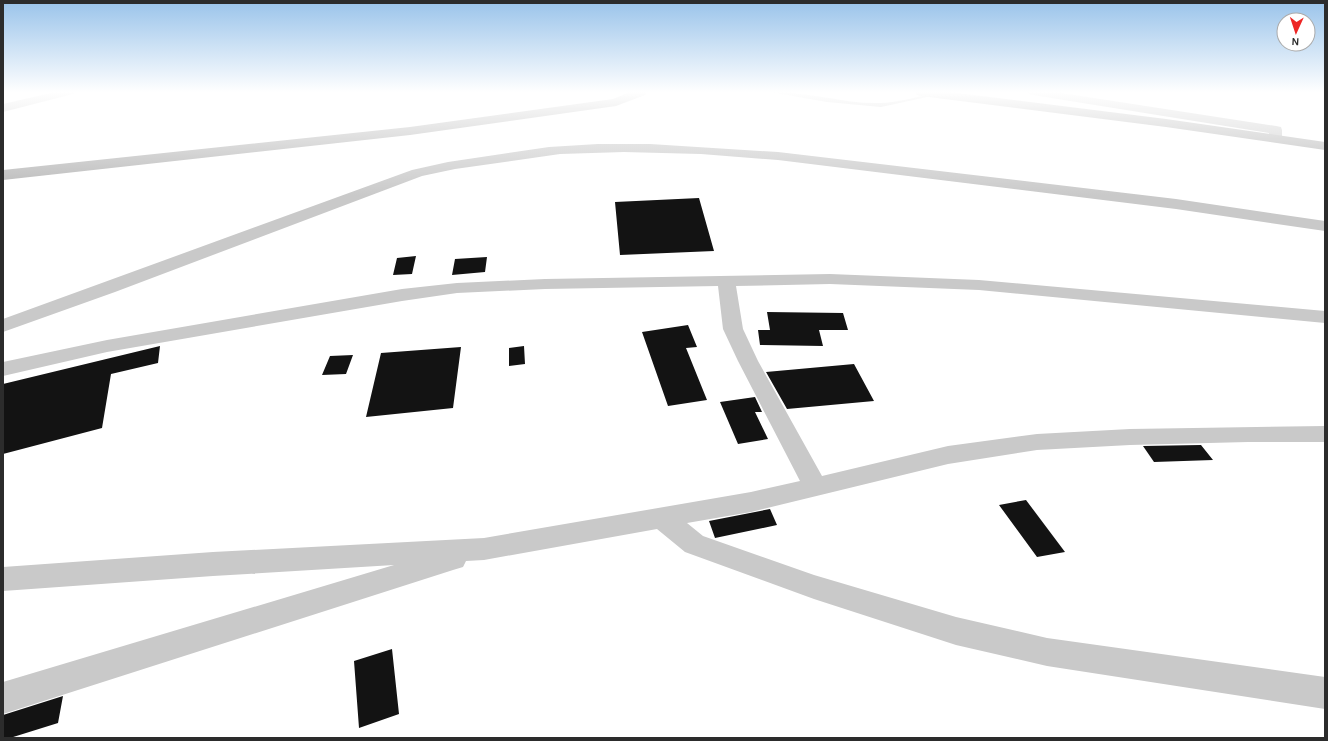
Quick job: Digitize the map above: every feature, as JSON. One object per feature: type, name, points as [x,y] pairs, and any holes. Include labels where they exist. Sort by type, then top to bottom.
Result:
[{"type":"street","points":[[3,174],[441,127]]},
{"type":"street","points":[[1182,127],[1325,146]]},
{"type":"street","points":[[1254,127],[1276,130],[1275,139]]},
{"type":"street","points":[[5,324],[110,288],[417,173],[432,169],[521,154],[572,149],[657,149],[734,152],[778,156],[1176,204],[1325,226]]},
{"type":"street","points":[[3,369],[107,346],[402,295],[442,290],[544,284],[830,279],[971,285],[1325,317]]},
{"type":"street","points":[[726,281],[733,329],[748,361],[816,487]]},
{"type":"street","points":[[3,579],[213,564],[484,549],[751,502],[948,455],[1037,442],[1130,437],[1325,434]]},
{"type":"street","points":[[662,518],[694,544],[814,586],[956,631],[1047,652],[1325,693]]},
{"type":"street","points":[[3,698],[484,549]]},
{"type":"building","points":[[699,198],[714,251],[620,255],[615,202]]},
{"type":"building","points":[[416,256],[412,274],[393,275],[397,258]]},
{"type":"building","points":[[487,257],[485,272],[452,275],[455,259]]},
{"type":"building","points":[[767,312],[843,313],[848,330],[819,330],[823,346],[760,345],[758,330],[770,330]]},
{"type":"building","points":[[688,325],[697,347],[686,348],[707,400],[668,406],[642,332]]},
{"type":"building","points":[[160,346],[158,363],[111,374],[102,428],[3,454],[3,384]]},
{"type":"building","points":[[524,346],[525,364],[509,366],[509,348]]},
{"type":"building","points":[[461,347],[453,408],[366,417],[381,353]]},
{"type":"building","points":[[353,355],[346,374],[322,375],[330,356]]},
{"type":"building","points":[[854,364],[874,401],[787,409],[766,372]]},
{"type":"building","points":[[755,397],[762,412],[755,412],[768,439],[738,444],[720,402]]},
{"type":"building","points":[[1201,445],[1213,460],[1154,462],[1143,446]]},
{"type":"building","points":[[1026,500],[1065,552],[1037,557],[999,505]]},
{"type":"building","points":[[770,509],[777,525],[715,538],[709,521]]},
{"type":"building","points":[[392,649],[399,714],[359,728],[354,661]]},
{"type":"building","points":[[63,696],[58,723],[10,738],[3,738],[3,715]]}]
